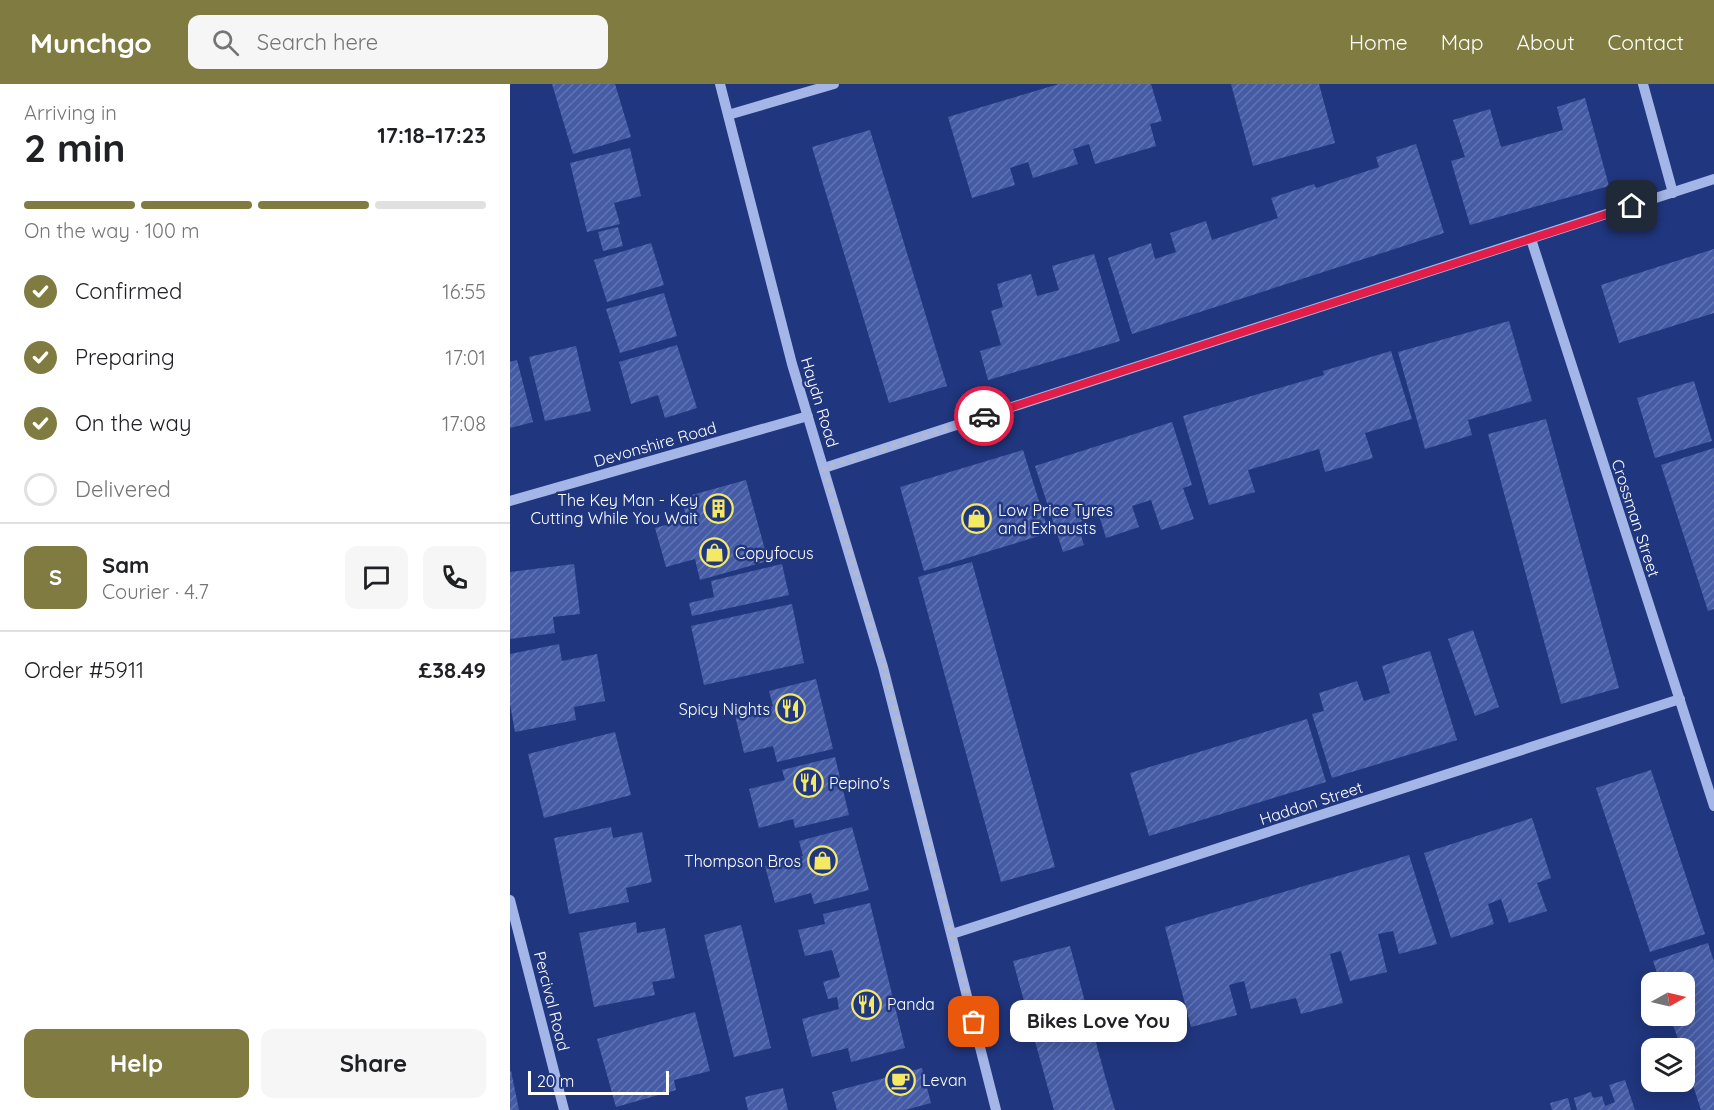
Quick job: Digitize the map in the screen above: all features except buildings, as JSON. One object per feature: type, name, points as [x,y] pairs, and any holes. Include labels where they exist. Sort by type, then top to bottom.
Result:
[{"type":"street","name":"Haydn Road","points":[[720,84],[792,364],[884,666],[996,1110]]},
{"type":"street","points":[[728,115],[834,84]]},
{"type":"street","points":[[1643,84],[1673,193]]},
{"type":"street","points":[[824,468],[1714,179]]},
{"type":"street","name":"Crossman Street","points":[[1531,239],[1714,806]]},
{"type":"street","name":"Devonshire Road","points":[[510,501],[808,416]]},
{"type":"street","name":"Haddon Street","points":[[952,934],[1680,699]]},
{"type":"street","name":"Percival Road","points":[[510,900],[564,1110]]},
{"type":"way so far","points":[[974,1022],[884,666],[824,468],[984,416]]},
{"type":"place","name":"The Key Man - Key Cutting While You Wait","points":[[719,509]]},
{"type":"place","name":"Low Price Tyres and Exhausts","points":[[977,519]]},
{"type":"place","name":"Copyfocus","points":[[714,553]]},
{"type":"place","name":"Spicy Nights","points":[[791,709]]},
{"type":"place","name":"Pepino's","points":[[808,783]]},
{"type":"place","name":"Thompson Bros","points":[[822,861]]},
{"type":"place","name":"Panda","points":[[866,1004]]},
{"type":"place","name":"Bikes Love You","points":[[974,1022]]},
{"type":"place","name":"Levan","points":[[901,1080]]},
{"type":"route","points":[[984,416],[1632,206]]}]
